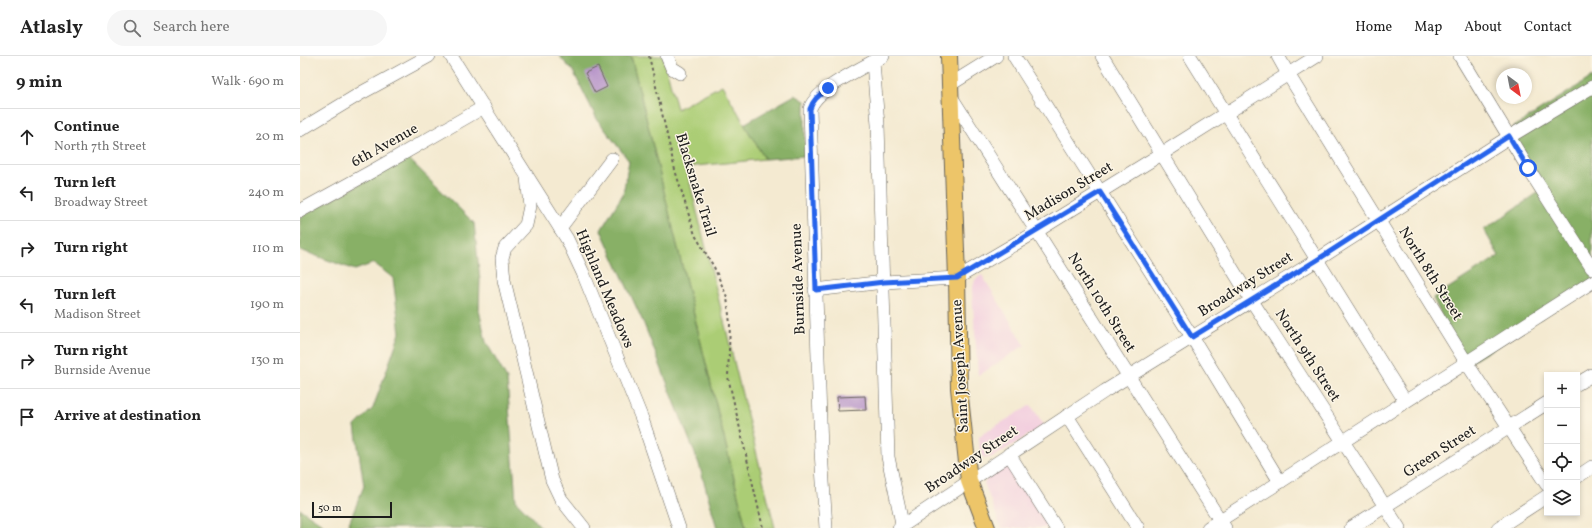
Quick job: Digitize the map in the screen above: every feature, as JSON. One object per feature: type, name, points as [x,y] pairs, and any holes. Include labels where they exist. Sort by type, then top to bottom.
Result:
[{"type":"main road","name":"Saint Joseph Avenue","points":[[949,56],[957,278],[959,388],[969,480],[987,528]]},
{"type":"street","points":[[300,130],[363,92],[429,56]]},
{"type":"street","name":"Highland Meadows","points":[[451,56],[568,239],[642,419],[679,528]]},
{"type":"street","points":[[667,56],[672,68],[680,73]]},
{"type":"street","points":[[950,89],[996,56]]},
{"type":"street","points":[[1014,56],[1192,337],[1280,482]]},
{"type":"street","name":"North 9th Street","points":[[1102,56],[1163,153],[1252,301],[1399,528]]},
{"type":"street","points":[[1190,56],[1405,401]]},
{"type":"street","name":"North 8th Street","points":[[1278,56],[1466,362],[1544,480]]},
{"type":"street","name":"Madison Street","points":[[816,290],[884,282],[957,278],[1037,231],[1317,56]]},
{"type":"street","points":[[1460,56],[1592,268]]},
{"type":"street","points":[[878,59],[878,125],[884,282],[888,457],[901,527]]},
{"type":"street","name":"Burnside Avenue","points":[[826,528],[821,451],[810,109],[811,104],[816,98],[828,88],[878,59]]},
{"type":"street","name":"Broadway Street","points":[[901,527],[969,480],[1128,376],[1252,301],[1509,136],[1592,87]]},
{"type":"street","name":"North 10th Street","points":[[950,89],[1037,231],[1222,524]]},
{"type":"street","name":"6th Avenue","points":[[300,211],[484,107]]},
{"type":"street","points":[[560,228],[612,159]]},
{"type":"street","points":[[527,175],[530,206],[526,225],[505,248],[502,258],[504,280],[552,480],[561,499],[584,528]]},
{"type":"street","points":[[1208,528],[1222,524],[1280,482],[1592,282]]},
{"type":"street","points":[[1580,382],[1592,374]]},
{"type":"street","name":"Green Street","points":[[1351,528],[1544,405]]},
{"type":"street","points":[[1067,416],[1138,528]]},
{"type":"street","points":[[1009,454],[1056,528]]},
{"type":"street","points":[[1580,475],[1592,467]]},
{"type":"street","points":[[1498,528],[1544,498]]},
{"type":"path","name":"Blacksnake Trail","points":[[649,56],[675,170],[695,235],[714,267],[727,297],[730,324],[728,378],[763,528]]},
{"type":"shaded area","points":[[982,275],[1025,345],[978,376],[972,291],[975,280]]},
{"type":"shaded area","points":[[1031,405],[1044,425],[995,456],[988,458],[983,457],[980,452],[979,436]]},
{"type":"shaded area","points":[[1002,466],[1011,466],[1048,526],[1044,528],[1001,528],[984,483],[988,476]]},
{"type":"green space","points":[[559,56],[631,56],[746,528],[717,528],[699,464],[644,324],[601,230],[623,194],[629,161],[597,119],[573,71]]},
{"type":"green space","points":[[631,56],[663,56],[677,109],[722,85],[765,159],[686,167],[775,528],[746,528]]},
{"type":"green space","points":[[1592,77],[1592,286],[1465,366],[1433,298],[1499,256],[1484,230],[1539,192],[1503,134]]},
{"type":"green space","points":[[795,95],[805,101],[805,156],[765,159],[744,124]]},
{"type":"green space","points":[[408,158],[474,223],[480,280],[479,310],[486,342],[507,379],[516,501],[542,528],[347,528],[364,486],[355,426],[373,408],[400,333],[393,278],[374,263],[355,270],[300,250],[300,217]]},
{"type":"green space","points":[[300,509],[328,528],[300,528]]},
{"type":"building","points":[[598,67],[607,87],[595,93],[585,73]]},
{"type":"building","points":[[865,396],[866,410],[838,411],[837,397]]},
{"type":"route","points":[[828,88],[811,104],[809,123],[816,290],[884,282],[957,278],[1100,192],[1192,337],[1317,260],[1509,136],[1528,168]]}]
